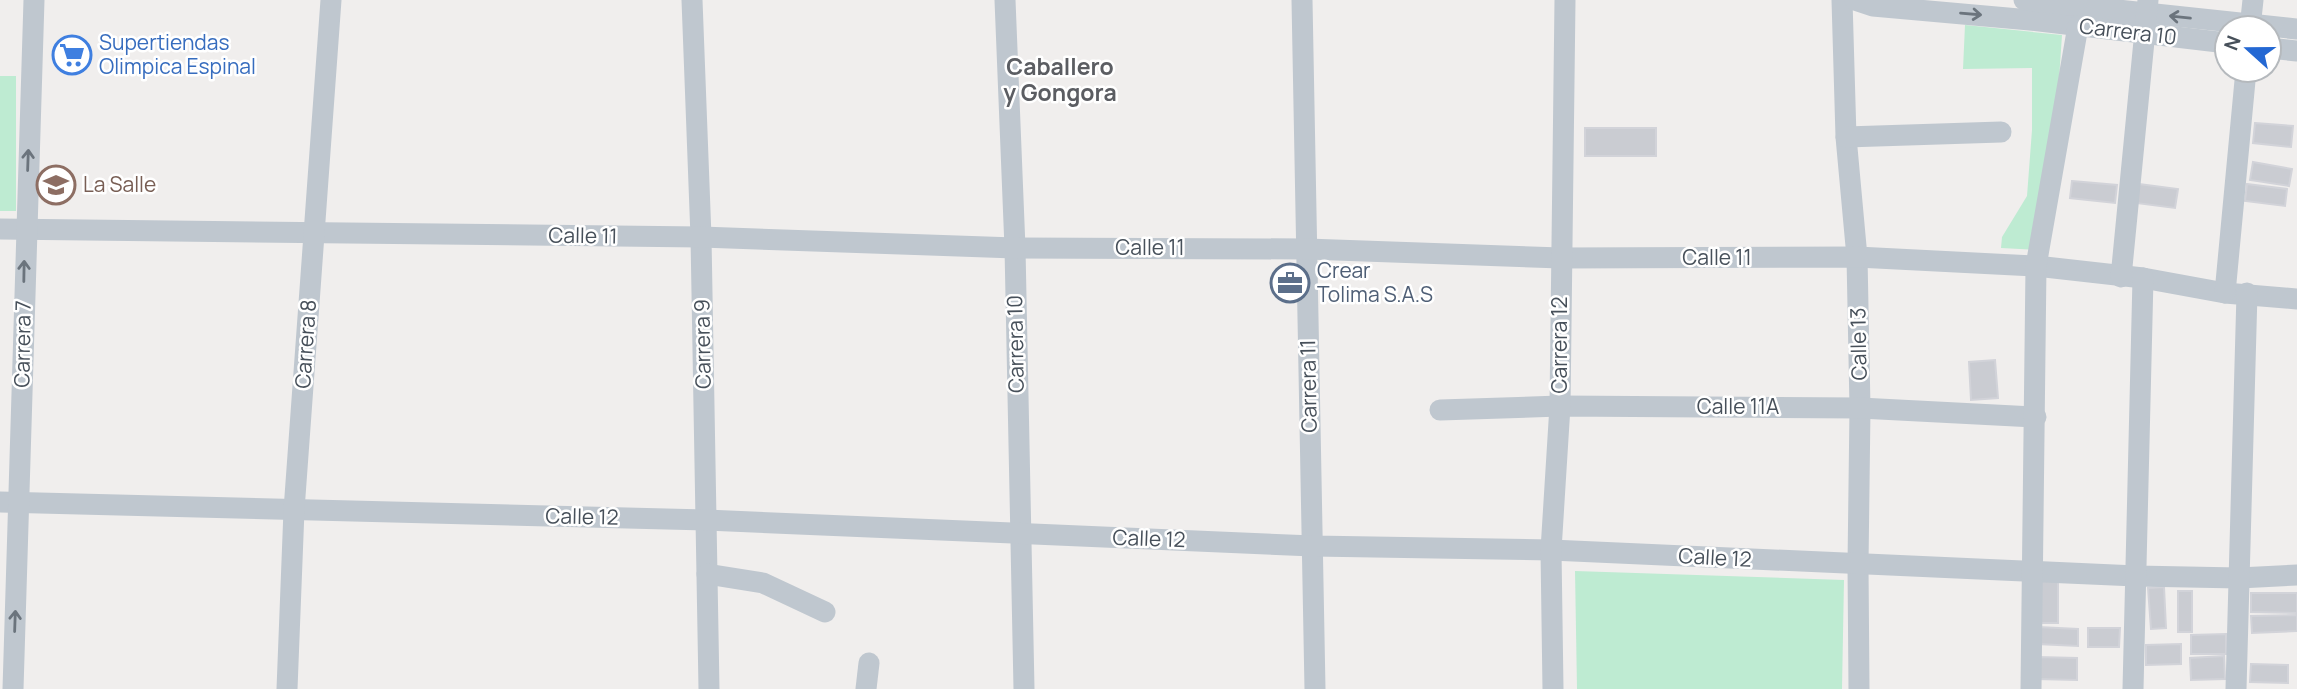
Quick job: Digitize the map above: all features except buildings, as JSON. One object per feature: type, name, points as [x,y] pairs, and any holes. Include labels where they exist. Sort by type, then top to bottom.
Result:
[{"type":"street","name":"Carrera 7","points":[[13,689],[10,502],[34,0]]},
{"type":"street","name":"Carrera 8","points":[[288,689],[294,510],[331,0]]},
{"type":"street","name":"Carrera 9","points":[[692,0],[701,237],[709,689]]},
{"type":"street","name":"Carrera 10","points":[[1005,0],[1015,248],[1024,689]]},
{"type":"street","name":"Carrera 11","points":[[1302,0],[1315,689]]},
{"type":"street","name":"Carrera 12","points":[[1553,689],[1551,551],[1560,406],[1565,0]]},
{"type":"street","name":"Calle 13","points":[[1842,0],[1846,137],[1857,257],[1860,408],[1859,689]]},
{"type":"street","points":[[1855,0],[1873,6],[2030,5]]},
{"type":"street","name":"Carrera 10","points":[[2030,5],[2213,22]]},
{"type":"street","name":"Carrera 10","points":[[2030,5],[2078,26],[2146,16],[2213,38]]},
{"type":"street","points":[[2121,277],[2146,16]]},
{"type":"street","points":[[2031,689],[2036,266],[2078,26]]},
{"type":"street","points":[[2225,293],[2245,84]]},
{"type":"street","points":[[1846,137],[2001,132]]},
{"type":"street","name":"Calle 11","points":[[0,229],[701,237],[1015,248],[1307,249],[1561,258],[1857,257],[2036,266],[2143,278],[2225,293],[2297,299]]},
{"type":"street","points":[[2133,689],[2143,278]]},
{"type":"street","points":[[2236,689],[2247,293]]},
{"type":"street","name":"Calle 11A","points":[[1440,410],[1560,406],[1860,408],[2036,417]]},
{"type":"street","name":"Calle 12","points":[[10,502],[706,520],[1313,547],[1551,551],[2136,576],[2239,578],[2297,575]]},
{"type":"street","points":[[707,574],[763,583],[825,612]]},
{"type":"street","points":[[866,689],[869,663]]},
{"type":"green space","points":[[1965,25],[2062,35],[2054,154],[2038,250],[2001,248],[2002,237],[2027,196],[2032,130],[2032,68],[1963,69]]},
{"type":"green space","points":[[0,76],[16,76],[16,211],[0,211]]},
{"type":"green space","points":[[1575,571],[1844,580],[1842,689],[1577,689]]},
{"type":"place","name":"Supertiendas Olimpica Espinal","points":[[72,55]]},
{"type":"place","name":"La Salle","points":[[56,185]]},
{"type":"place","name":"Crear Tolima S.A.S","points":[[1290,283]]},
{"type":"district","name":"Caballero y Gongora","points":[[1060,80]]}]
